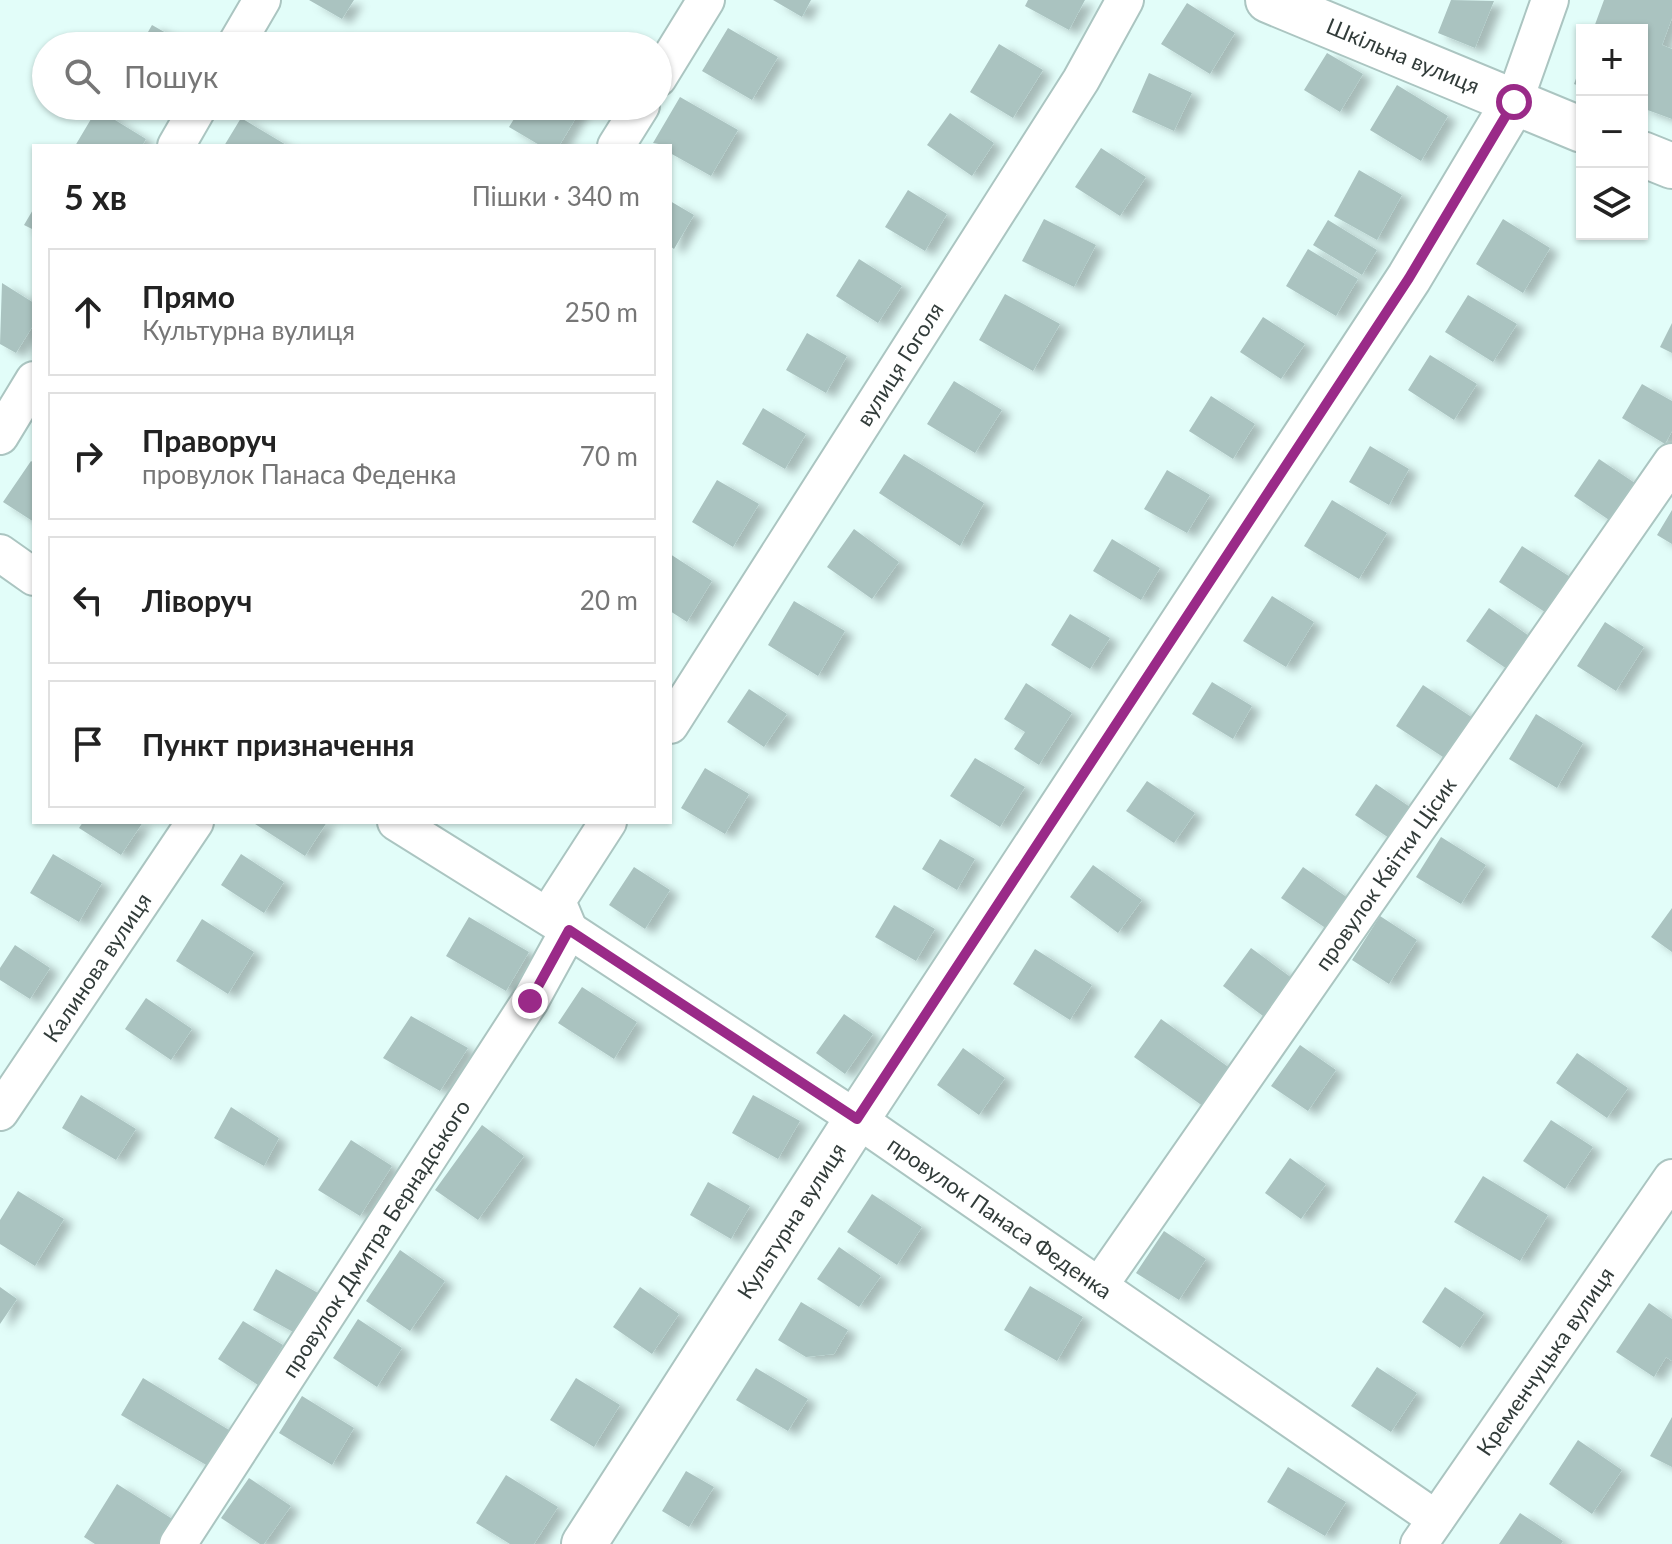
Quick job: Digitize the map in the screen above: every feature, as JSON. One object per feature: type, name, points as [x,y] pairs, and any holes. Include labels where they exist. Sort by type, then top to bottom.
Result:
[{"type":"street","points":[[243,32],[262,0]]},
{"type":"street","points":[[672,55],[706,0]]},
{"type":"street","name":"вулиця Гоголя","points":[[672,722],[1081,80],[1125,0]]},
{"type":"street","name":"Шкільна вулиця","points":[[1268,0],[1576,128]]},
{"type":"street","name":"Культурна вулиця","points":[[584,1544],[857,1119],[1409,278],[1514,102],[1550,0]]},
{"type":"street","points":[[177,144],[191,120]]},
{"type":"street","points":[[617,144],[632,120]]},
{"type":"street","points":[[1648,156],[1672,166]]},
{"type":"street","points":[[0,436],[32,383]]},
{"type":"street","name":"провулок Квітки Цісик","points":[[1099,1286],[1672,462]]},
{"type":"street","points":[[0,553],[32,576]]},
{"type":"street","name":"Калинова вулиця","points":[[0,1112],[194,824]]},
{"type":"street","name":"провулок Панаса Феденка","points":[[399,824],[569,930],[857,1119],[1099,1286],[1427,1532]]},
{"type":"street","points":[[569,930],[557,901],[607,824]]},
{"type":"street","name":"провулок Дмитра Бернадського","points":[[178,1544],[522,1014],[569,930]]},
{"type":"street","name":"Кременчуцька вулиця","points":[[1427,1532],[1672,1178]]},
{"type":"building","points":[[309,0],[354,0],[342,19]]},
{"type":"building","points":[[773,0],[811,0],[802,17]]},
{"type":"building","points":[[1028,0],[1085,0],[1069,30],[1025,6]]},
{"type":"building","points":[[1451,0],[1494,1],[1475,48],[1438,33]]},
{"type":"building","points":[[1604,0],[1672,0],[1672,18],[1662,45],[1672,49],[1672,119],[1648,110],[1648,24],[1595,24]]},
{"type":"building","points":[[1187,3],[1235,33],[1210,74],[1161,44]]},
{"type":"building","points":[[152,25],[164,32],[148,32]]},
{"type":"building","points":[[728,28],[778,57],[752,100],[702,71]]},
{"type":"building","points":[[999,44],[1043,70],[1013,118],[970,92]]},
{"type":"building","points":[[1327,53],[1363,74],[1340,112],[1304,90]]},
{"type":"building","points":[[1149,73],[1192,93],[1174,131],[1132,112]]},
{"type":"building","points":[[1397,85],[1448,116],[1421,161],[1370,130]]},
{"type":"building","points":[[680,97],[738,130],[711,176],[672,154],[672,144],[653,143],[666,120],[672,120],[672,111]]},
{"type":"building","points":[[950,113],[994,143],[972,176],[927,145]]},
{"type":"building","points":[[90,120],[115,120],[146,139],[143,144],[76,144]]},
{"type":"building","points":[[240,120],[244,120],[285,144],[225,144]]},
{"type":"building","points":[[513,120],[575,120],[560,144],[538,144],[509,127]]},
{"type":"building","points":[[1101,148],[1146,177],[1120,216],[1075,187]]},
{"type":"building","points":[[1359,170],[1402,195],[1377,240],[1334,216]]},
{"type":"building","points":[[908,190],[947,214],[925,251],[885,227]]},
{"type":"building","points":[[672,202],[694,215],[674,249],[672,248]]},
{"type":"building","points":[[32,211],[32,229],[24,225]]},
{"type":"building","points":[[1044,219],[1096,245],[1074,287],[1022,261]]},
{"type":"building","points":[[1503,219],[1550,248],[1523,293],[1476,264]]},
{"type":"building","points":[[1328,220],[1377,250],[1362,275],[1313,245]]},
{"type":"building","points":[[1308,249],[1358,279],[1336,316],[1286,286]]},
{"type":"building","points":[[859,259],[902,286],[878,323],[836,296]]},
{"type":"building","points":[[2,283],[32,302],[32,327],[16,353],[0,344]]},
{"type":"building","points":[[1005,294],[1060,324],[1033,371],[979,340]]},
{"type":"building","points":[[1468,295],[1517,324],[1493,362],[1445,332]]},
{"type":"building","points":[[1263,317],[1305,344],[1281,379],[1240,352]]},
{"type":"building","points":[[1672,323],[1672,353],[1660,347]]},
{"type":"building","points":[[807,333],[847,356],[826,393],[786,370]]},
{"type":"building","points":[[1430,355],[1477,384],[1454,420],[1408,390]]},
{"type":"building","points":[[954,381],[1002,410],[975,453],[927,424]]},
{"type":"building","points":[[1642,384],[1672,401],[1672,431],[1665,444],[1622,418]]},
{"type":"building","points":[[1211,396],[1255,424],[1233,459],[1189,431]]},
{"type":"building","points":[[763,408],[806,434],[785,469],[742,444]]},
{"type":"building","points":[[1370,446],[1409,469],[1389,505],[1349,482]]},
{"type":"building","points":[[904,454],[984,503],[960,546],[879,493]]},
{"type":"building","points":[[1599,459],[1638,485],[1612,522],[1574,496]]},
{"type":"building","points":[[31,461],[32,462],[32,521],[3,502]]},
{"type":"building","points":[[1167,470],[1210,495],[1187,533],[1144,509]]},
{"type":"building","points":[[717,480],[759,504],[733,547],[692,522]]},
{"type":"building","points":[[1332,500],[1387,533],[1359,579],[1304,546]]},
{"type":"building","points":[[1672,510],[1672,544],[1657,535]]},
{"type":"building","points":[[854,529],[899,562],[872,599],[827,567]]},
{"type":"building","points":[[1112,539],[1160,568],[1141,600],[1093,571]]},
{"type":"building","points":[[1522,546],[1575,580],[1551,616],[1499,582]]},
{"type":"building","points":[[672,555],[712,581],[687,622],[672,612]]},
{"type":"building","points":[[1272,596],[1314,622],[1286,667],[1243,641]]},
{"type":"building","points":[[794,601],[845,631],[818,676],[768,645]]},
{"type":"building","points":[[1489,608],[1532,638],[1510,671],[1466,641]]},
{"type":"building","points":[[1070,614],[1110,638],[1090,669],[1051,645]]},
{"type":"building","points":[[1605,622],[1644,647],[1616,691],[1577,666]]},
{"type":"building","points":[[1212,682],[1252,706],[1233,739],[1192,714]]},
{"type":"building","points":[[1026,683],[1072,713],[1039,765],[1014,749],[1025,732],[1004,719]]},
{"type":"building","points":[[1423,685],[1476,720],[1449,761],[1396,726]]},
{"type":"building","points":[[749,689],[787,714],[764,747],[727,722]]},
{"type":"building","points":[[1536,714],[1583,743],[1557,788],[1509,759]]},
{"type":"building","points":[[975,758],[1025,787],[1000,827],[950,796]]},
{"type":"building","points":[[705,768],[749,794],[725,834],[681,808]]},
{"type":"building","points":[[1147,781],[1195,813],[1174,843],[1126,811]]},
{"type":"building","points":[[1376,784],[1413,809],[1392,840],[1355,815]]},
{"type":"building","points":[[82,824],[142,824],[121,855],[79,828]]},
{"type":"building","points":[[255,824],[326,824],[305,856]]},
{"type":"building","points":[[1441,837],[1486,865],[1461,904],[1416,877]]},
{"type":"building","points":[[940,839],[975,859],[957,890],[922,869]]},
{"type":"building","points":[[53,854],[102,883],[79,922],[30,893]]},
{"type":"building","points":[[241,854],[284,882],[264,913],[221,885]]},
{"type":"building","points":[[1093,865],[1142,900],[1118,933],[1070,897]]},
{"type":"building","points":[[634,867],[670,890],[645,929],[609,905]]},
{"type":"building","points":[[1303,867],[1348,898],[1327,929],[1281,898]]},
{"type":"building","points":[[894,905],[935,929],[916,961],[875,937]]},
{"type":"building","points":[[1672,908],[1672,952],[1651,937]]},
{"type":"building","points":[[1380,916],[1417,940],[1389,984],[1352,960]]},
{"type":"building","points":[[469,917],[529,952],[506,991],[446,956]]},
{"type":"building","points":[[202,919],[254,952],[228,994],[176,961]]},
{"type":"building","points":[[15,945],[50,968],[30,999],[0,980],[0,968]]},
{"type":"building","points":[[1251,948],[1300,984],[1271,1022],[1223,986]]},
{"type":"building","points":[[1035,949],[1092,985],[1070,1020],[1013,984]]},
{"type":"building","points":[[582,987],[637,1022],[614,1059],[558,1023]]},
{"type":"building","points":[[146,998],[192,1029],[171,1060],[125,1029]]},
{"type":"building","points":[[844,1014],[873,1034],[845,1074],[816,1053]]},
{"type":"building","points":[[411,1016],[468,1048],[440,1091],[383,1058]]},
{"type":"building","points":[[1161,1019],[1234,1071],[1207,1109],[1134,1057]]},
{"type":"building","points":[[1300,1045],[1336,1070],[1308,1111],[1271,1086]]},
{"type":"building","points":[[963,1048],[1005,1078],[979,1115],[937,1085]]},
{"type":"building","points":[[1577,1053],[1628,1088],[1607,1118],[1556,1083]]},
{"type":"building","points":[[81,1095],[136,1129],[116,1160],[62,1128]]},
{"type":"building","points":[[753,1095],[800,1121],[778,1159],[732,1133]]},
{"type":"building","points":[[231,1107],[279,1138],[264,1166],[214,1138]]},
{"type":"building","points":[[1551,1120],[1593,1147],[1565,1189],[1523,1161]]},
{"type":"building","points":[[482,1125],[524,1156],[478,1220],[435,1190]]},
{"type":"building","points":[[351,1140],[392,1166],[360,1216],[318,1190]]},
{"type":"building","points":[[1290,1158],[1326,1184],[1301,1219],[1265,1193]]},
{"type":"building","points":[[1483,1176],[1548,1215],[1520,1261],[1454,1222]]},
{"type":"building","points":[[708,1182],[750,1206],[731,1239],[690,1215]]},
{"type":"building","points":[[18,1191],[64,1219],[35,1266],[0,1244],[0,1220]]},
{"type":"building","points":[[872,1194],[922,1227],[897,1265],[847,1232]]},
{"type":"building","points":[[1164,1231],[1206,1259],[1179,1300],[1136,1273]]},
{"type":"building","points":[[839,1247],[881,1276],[859,1307],[817,1279]]},
{"type":"building","points":[[400,1250],[445,1281],[410,1331],[366,1301]]},
{"type":"building","points":[[276,1269],[318,1293],[295,1333],[253,1310]]},
{"type":"building","points":[[1030,1286],[1083,1317],[1057,1361],[1004,1330]]},
{"type":"building","points":[[0,1287],[17,1299],[0,1324]]},
{"type":"building","points":[[640,1287],[679,1314],[652,1354],[613,1327]]},
{"type":"building","points":[[1445,1287],[1484,1313],[1460,1348],[1422,1322]]},
{"type":"building","points":[[801,1302],[848,1330],[834,1354],[806,1357],[778,1340]]},
{"type":"building","points":[[1649,1303],[1672,1319],[1672,1361],[1666,1357],[1654,1377],[1616,1352]]},
{"type":"building","points":[[358,1319],[402,1348],[377,1387],[333,1358]]},
{"type":"building","points":[[243,1321],[283,1345],[258,1385],[218,1359]]},
{"type":"building","points":[[1377,1367],[1417,1393],[1391,1432],[1351,1406]]},
{"type":"building","points":[[756,1368],[808,1399],[788,1431],[736,1400]]},
{"type":"building","points":[[143,1378],[229,1430],[208,1466],[121,1415]]},
{"type":"building","points":[[576,1378],[620,1405],[594,1447],[550,1420]]},
{"type":"building","points":[[302,1396],[354,1428],[332,1465],[279,1433]]},
{"type":"building","points":[[1672,1417],[1672,1467],[1650,1456]]},
{"type":"building","points":[[1578,1440],[1622,1470],[1592,1514],[1549,1484]]},
{"type":"building","points":[[1288,1467],[1346,1502],[1325,1536],[1267,1502]]},
{"type":"building","points":[[686,1471],[714,1487],[689,1527],[662,1511]]},
{"type":"building","points":[[506,1475],[558,1507],[534,1544],[510,1544],[476,1523]]},
{"type":"building","points":[[249,1478],[291,1506],[264,1544],[221,1518]]},
{"type":"building","points":[[117,1484],[174,1520],[160,1544],[95,1544],[84,1537]]},
{"type":"building","points":[[1520,1513],[1563,1541],[1561,1544],[1499,1544]]},
{"type":"route","points":[[530,1001],[569,930],[857,1119],[1409,278],[1514,102]]}]
